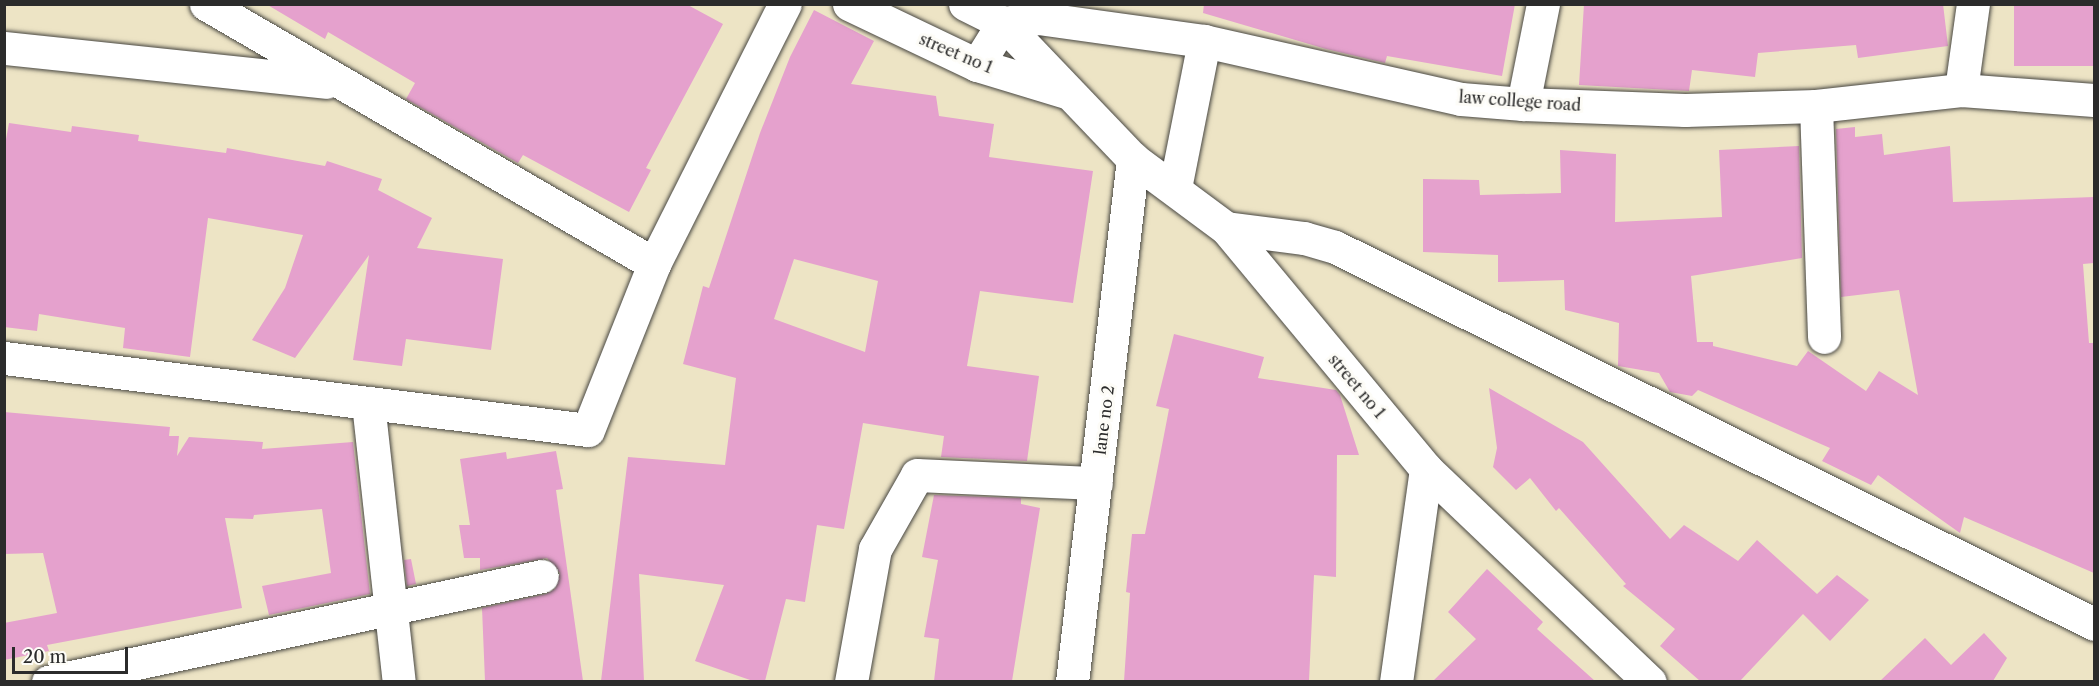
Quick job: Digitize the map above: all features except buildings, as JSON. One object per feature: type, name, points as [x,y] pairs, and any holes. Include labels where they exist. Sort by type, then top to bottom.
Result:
[{"type":"street","points":[[206,4],[337,83],[654,264]]},
{"type":"street","points":[[4,358],[588,430],[654,264],[785,4]]},
{"type":"street","name":"street no 1","points":[[849,4],[977,65],[1066,92]]},
{"type":"street","name":"street no 1","points":[[965,4],[1003,22],[1066,92],[1134,159],[1226,228],[1426,469],[1650,681]]},
{"type":"street","points":[[1523,104],[1543,4]]},
{"type":"street","points":[[1961,90],[1973,4]]},
{"type":"street","name":"law college road","points":[[1003,22],[1089,14],[1461,99],[1523,104],[1685,110],[1816,106],[1961,90],[2094,100]]},
{"type":"street","points":[[977,65],[1003,22]]},
{"type":"street","points":[[1175,188],[1204,41]]},
{"type":"street","points":[[4,48],[337,83]]},
{"type":"street","points":[[1816,106],[1824,337]]},
{"type":"street","name":"lane no 2","points":[[1072,681],[1134,159]]},
{"type":"street","points":[[1226,228],[1304,238],[1335,247],[2094,624]]},
{"type":"street","points":[[368,403],[388,606],[399,681]]},
{"type":"street","points":[[1396,681],[1426,469]]},
{"type":"street","points":[[851,681],[875,549],[916,475],[1096,483]]},
{"type":"street","points":[[48,681],[388,606],[542,576]]}]
